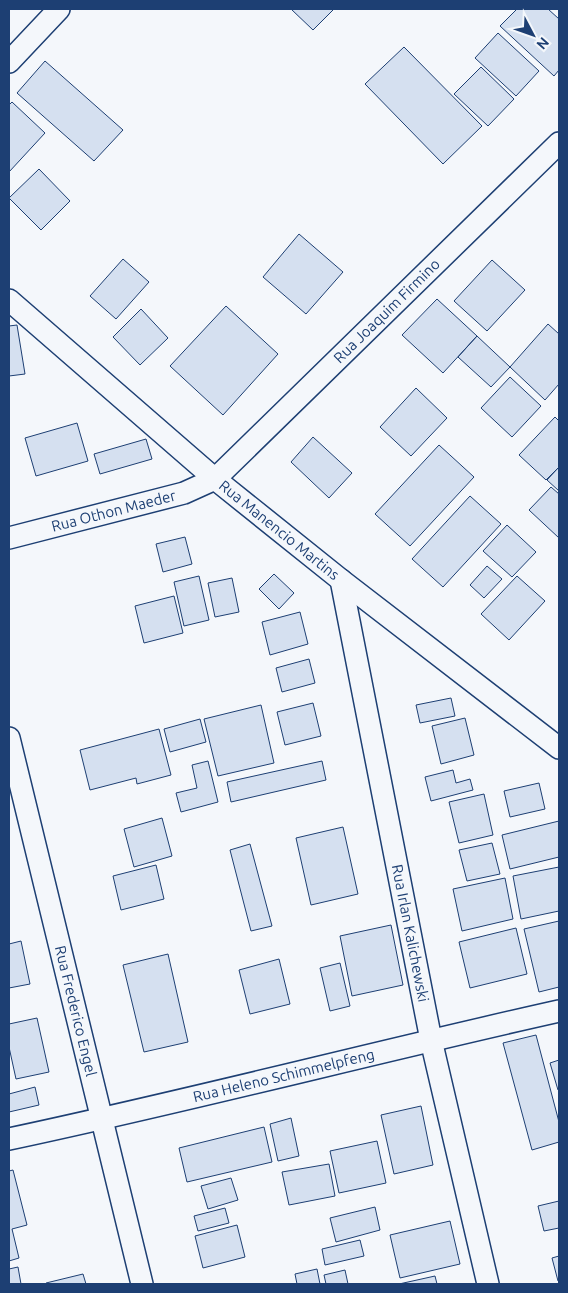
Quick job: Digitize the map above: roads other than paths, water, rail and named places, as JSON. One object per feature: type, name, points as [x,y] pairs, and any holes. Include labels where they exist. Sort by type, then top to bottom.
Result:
[{"type":"street","points":[[9,62],[59,9]]},
{"type":"street","name":"Rua Joaquim Firmino","points":[[215,479],[559,143]]},
{"type":"street","name":"Rua Manencio Martins","points":[[9,300],[215,479],[341,580],[559,748]]},
{"type":"street","name":"Rua Othon Maeder","points":[[9,538],[184,493],[215,479]]},
{"type":"street","name":"Rua Irlan Kalichewski","points":[[341,580],[431,1040],[488,1284]]},
{"type":"street","name":"Rua Frederico Engel","points":[[9,738],[142,1284]]},
{"type":"street","name":"Rua Heleno Schimmelpfeng","points":[[9,1139],[103,1119],[559,1011]]}]
